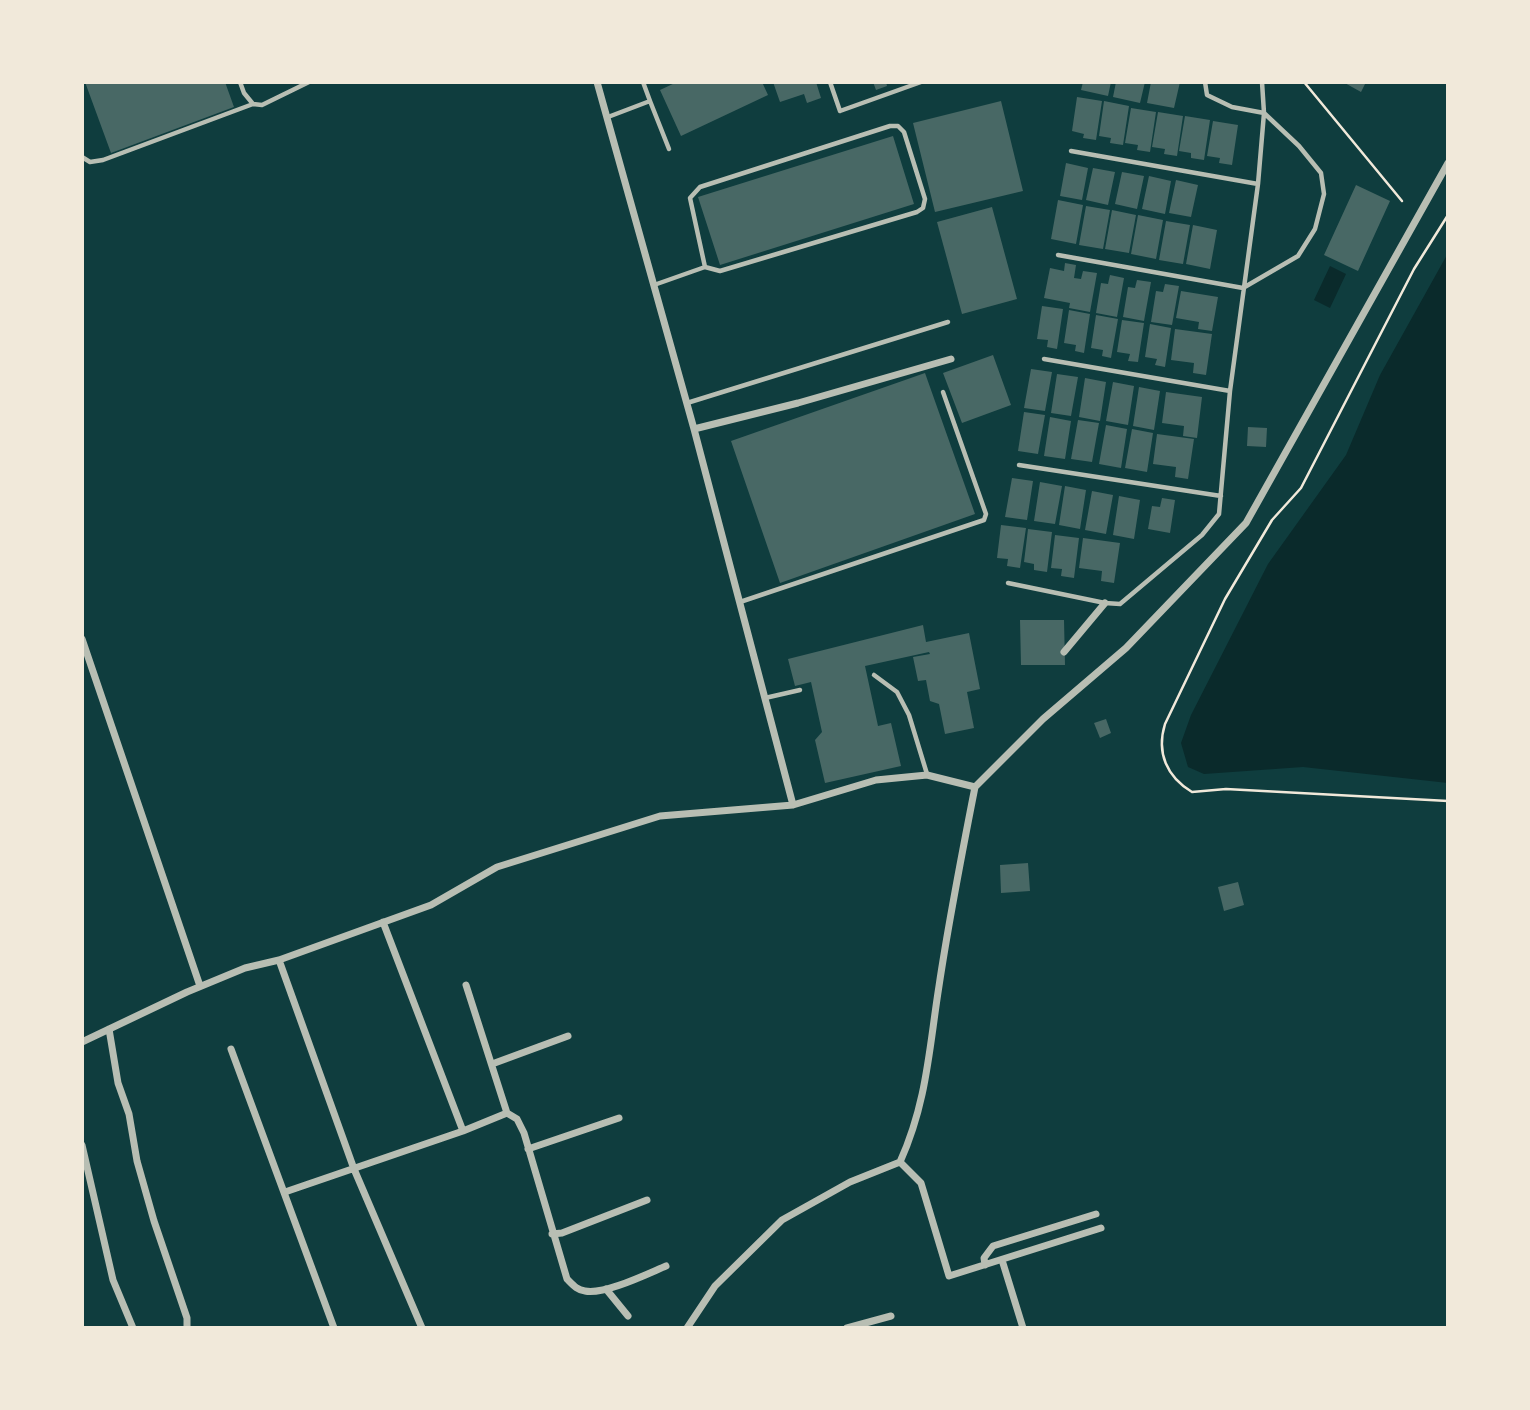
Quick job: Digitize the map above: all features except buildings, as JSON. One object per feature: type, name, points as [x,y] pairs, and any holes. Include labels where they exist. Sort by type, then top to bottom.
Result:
[{"type":"street","points":[[597,82],[687,402],[793,804]]},
{"type":"street","points":[[687,1328],[715,1286],[782,1220],[850,1182],[900,1162],[915,1130],[928,1071],[938,989],[975,787],[1043,719],[1126,648],[1245,523],[1448,163]]},
{"type":"street","points":[[694,429],[798,403],[951,359]]},
{"type":"street","points":[[1064,652],[1105,603]]},
{"type":"street","points":[[82,639],[200,986]]},
{"type":"street","points":[[82,1042],[200,986],[245,968],[279,960],[431,905],[497,866],[660,816],[793,804],[876,780],[927,775],[975,787]]},
{"type":"street","points":[[383,922],[463,1131]]},
{"type":"street","points":[[279,960],[354,1169],[422,1328]]},
{"type":"street","points":[[466,985],[508,1113],[517,1119],[528,1149],[567,1279],[576,1288],[588,1292],[606,1289],[666,1266]]},
{"type":"street","points":[[109,1029],[118,1083],[128,1114],[137,1161],[187,1318],[187,1328]]},
{"type":"street","points":[[492,1063],[568,1036]]},
{"type":"street","points":[[231,1049],[334,1328]]},
{"type":"street","points":[[285,1192],[508,1113]]},
{"type":"street","points":[[528,1149],[619,1118]]},
{"type":"street","points":[[82,1145],[113,1280],[133,1328]]},
{"type":"street","points":[[900,1162],[920,1183],[949,1276],[1101,1228]]},
{"type":"street","points":[[552,1234],[562,1233],[647,1200]]},
{"type":"street","points":[[985,1265],[984,1258],[993,1246],[1096,1213]]},
{"type":"street","points":[[1002,1260],[1023,1328]]},
{"type":"street","points":[[606,1289],[628,1316]]},
{"type":"street","points":[[847,1328],[891,1316]]},
{"type":"lane","points":[[240,82],[244,93],[253,104]]},
{"type":"lane","points":[[82,157],[90,162],[103,160],[253,104],[262,105],[309,82]]},
{"type":"lane","points":[[643,82],[669,149]]},
{"type":"lane","points":[[830,82],[840,111],[921,82]]},
{"type":"lane","points":[[1058,255],[1243,289],[1298,256],[1315,229],[1324,194],[1321,173],[1300,146],[1264,113],[1232,107],[1207,94],[1205,82]]},
{"type":"lane","points":[[1008,583],[1120,604],[1202,535],[1219,514],[1230,391],[1258,184],[1264,113],[1262,82]]},
{"type":"lane","points":[[608,117],[650,101]]},
{"type":"lane","points":[[654,285],[705,268],[720,271],[917,212],[923,208],[925,198],[904,132],[898,126],[890,126],[701,187],[690,198],[705,268]]},
{"type":"lane","points":[[1071,151],[1258,184]]},
{"type":"lane","points":[[687,402],[948,322]]},
{"type":"lane","points":[[1044,359],[1230,391]]},
{"type":"lane","points":[[739,603],[984,520],[986,514],[943,392]]},
{"type":"lane","points":[[1019,465],[1221,496]]},
{"type":"lane","points":[[874,675],[897,692],[909,715],[927,775]]},
{"type":"lane","points":[[765,698],[800,690]]},
{"type":"path","points":[[1304,82],[1402,201]]},
{"type":"path","points":[[1448,215],[1400,294],[1301,488],[1272,520],[1225,599],[1165,724],[1161,743],[1164,762],[1169,771],[1192,792],[1226,789],[1448,802]]},
{"type":"water","points":[[1448,253],[1448,783],[1303,767],[1204,774],[1188,767],[1181,743],[1191,715],[1268,564],[1346,455],[1380,375]]},
{"type":"water","points":[[1330,266],[1346,274],[1330,308],[1314,300]]}]
